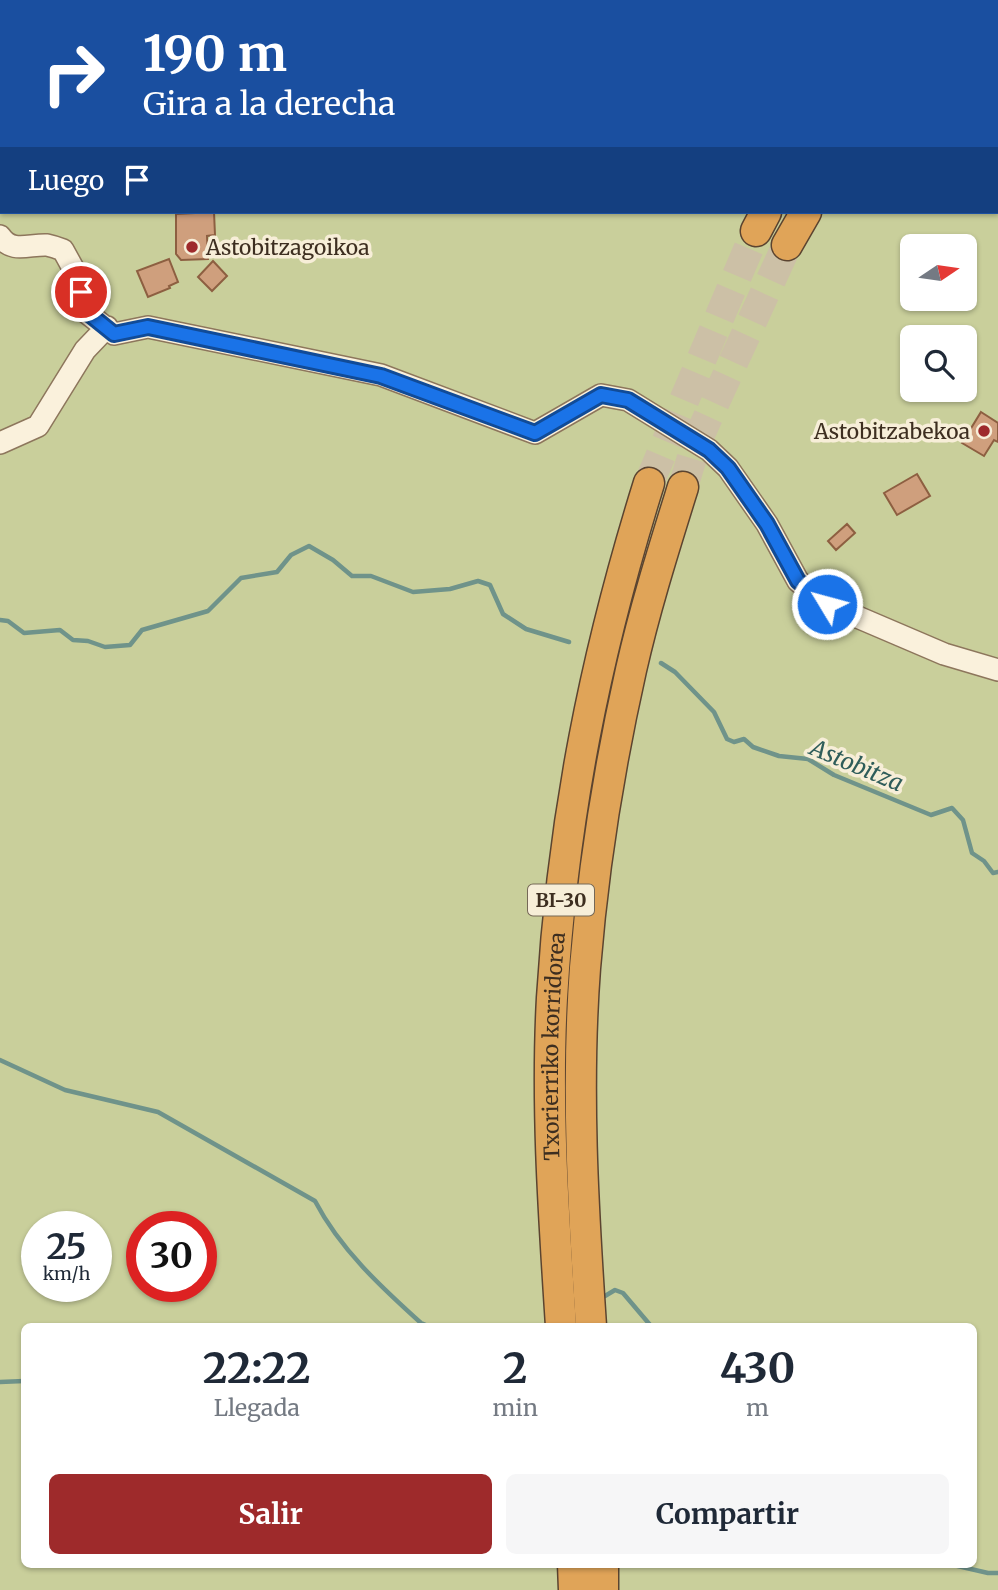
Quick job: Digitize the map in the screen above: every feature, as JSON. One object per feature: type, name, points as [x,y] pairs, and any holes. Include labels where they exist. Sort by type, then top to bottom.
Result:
[{"type":"highway","points":[[787,245],[805,214]]},
{"type":"highway","name":"Txorierriko korridorea","points":[[561,1323],[553,1185],[551,1045],[552,999],[565,848],[600,657],[649,483]]},
{"type":"highway","name":"Txorierriko korridorea","points":[[591,1323],[581,1136],[581,1045],[585,968],[607,792],[631,670],[683,487]]},
{"type":"highway","points":[[573,1568],[574,1590]]},
{"type":"highway","points":[[603,1568],[603,1590]]},
{"type":"street","points":[[0,236],[5,243],[22,249],[46,245],[63,250],[74,270],[88,313],[114,334],[148,327],[381,376],[535,433],[601,395],[628,400],[709,450],[728,468],[767,524],[798,581],[827,604],[944,654],[998,670]]},
{"type":"street","points":[[0,443],[38,426],[85,350],[107,327]]},
{"type":"green space","points":[[0,214],[998,214],[998,1590],[0,1590]]},
{"type":"building","name":"Astobitzagoikoa","points":[[176,214],[214,214],[215,235],[207,236],[208,259],[181,260],[176,254]]},
{"type":"building","points":[[169,259],[178,282],[148,297],[137,271]]},
{"type":"building","points":[[213,261],[227,276],[212,291],[198,277]]},
{"type":"building","name":"Astobitzabekoa","points":[[981,412],[998,423],[998,442],[994,440],[984,456],[962,443]]},
{"type":"building","points":[[917,474],[930,496],[897,515],[884,493]]},
{"type":"building","points":[[847,524],[855,533],[836,550],[828,541]]},
{"type":"waterway","name":"Astobitza","points":[[0,620],[8,621],[24,633],[60,630],[73,640],[88,641],[105,647],[130,645],[142,630],[208,611],[241,578],[277,572],[291,555],[309,546],[333,560],[352,576],[371,576],[413,592],[450,589],[478,581],[490,585],[503,614],[526,629],[569,642]]},
{"type":"waterway","name":"Astobitza","points":[[661,663],[675,672],[714,712],[727,739],[734,742],[744,739],[753,747],[779,756],[808,759],[834,775],[931,815],[952,808],[963,820],[972,853],[984,861],[993,873],[998,872]]},
{"type":"waterway","points":[[0,1060],[65,1090],[158,1112],[315,1201],[336,1235],[362,1266],[421,1323]]},
{"type":"waterway","points":[[605,1296],[615,1290],[623,1293],[648,1323]]},
{"type":"waterway","points":[[0,1382],[21,1381]]},
{"type":"waterway","points":[[966,1568],[998,1573]]},
{"type":"tunnel","points":[[649,483],[756,231]]},
{"type":"tunnel","points":[[683,487],[697,441],[787,245]]},
{"type":"place","name":"Astobitzagoikoa","points":[[192,247]]},
{"type":"place","name":"Astobitzabekoa","points":[[984,431]]},
{"type":"route","points":[[81,292],[88,313],[114,334],[148,327],[381,376],[535,433],[601,395],[628,400],[709,450],[728,468],[767,524],[798,581],[827,604]]}]
